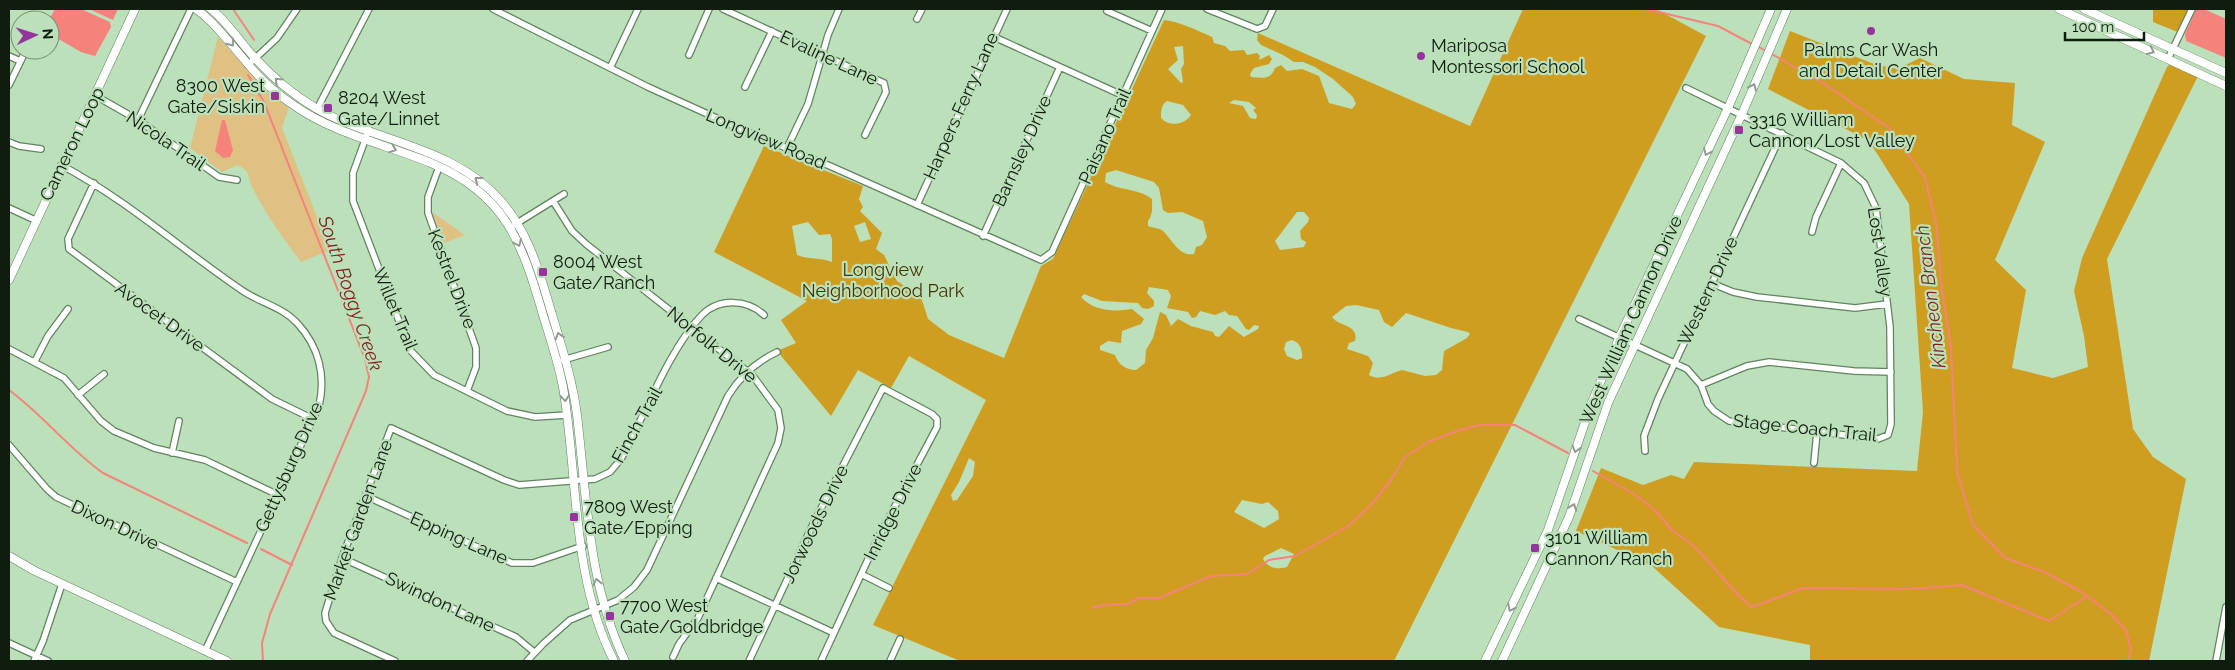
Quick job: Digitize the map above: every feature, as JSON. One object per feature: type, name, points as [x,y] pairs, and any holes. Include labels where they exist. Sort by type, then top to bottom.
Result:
[{"type":"main road","name":"Cameron Loop","points":[[9,280],[35,220],[96,96],[135,9]]},
{"type":"main road","points":[[196,9],[214,24],[248,65],[295,106],[313,118],[439,167],[461,178],[490,200],[514,225],[531,273],[557,362],[567,415],[573,482],[582,546],[594,610],[614,661]]},
{"type":"main road","points":[[211,9],[282,86],[318,109],[436,155],[470,174],[494,194],[533,251],[566,359],[577,415],[582,482],[603,607],[625,661]]},
{"type":"main road","name":"West William Cannon Drive","points":[[1502,661],[1545,571],[1574,504],[1608,403],[1742,114],[1787,9]]},
{"type":"main road","points":[[2059,9],[2226,86]]},
{"type":"main road","points":[[2084,9],[2226,73]]},
{"type":"main road","name":"West William Cannon Drive","points":[[1485,661],[1532,565],[1557,507],[1592,402],[1619,338],[1728,108],[1770,11]]},
{"type":"main road","points":[[9,556],[20,564],[227,661]]},
{"type":"main road","points":[[1532,565],[1545,571]]},
{"type":"street","points":[[138,120],[191,9]]},
{"type":"street","points":[[248,65],[277,38],[297,9]]},
{"type":"street","points":[[318,109],[369,9]]},
{"type":"street","name":"Longview Road","points":[[493,9],[610,68],[745,131],[917,205],[1038,260],[1044,259]]},
{"type":"street","points":[[610,68],[638,9]]},
{"type":"street","points":[[689,56],[709,9]]},
{"type":"street","name":"Evaline Lane","points":[[723,9],[884,83],[886,92],[865,135]]},
{"type":"street","points":[[787,148],[808,104],[822,54],[839,9]]},
{"type":"street","points":[[917,19],[922,9]]},
{"type":"street","name":"Harpers Ferry Lane","points":[[917,205],[992,36],[1007,9]]},
{"type":"street","name":"Paisano Trail","points":[[1044,259],[1052,252],[1162,9]]},
{"type":"street","points":[[1207,9],[1257,29],[1265,26],[1273,9]]},
{"type":"street","points":[[2168,59],[2192,9]]},
{"type":"street","points":[[1107,11],[1152,31]]},
{"type":"street","points":[[745,87],[772,31]]},
{"type":"street","points":[[992,36],[1124,96]]},
{"type":"street","points":[[9,56],[20,61],[9,85]]},
{"type":"street","name":"Barnsley Drive","points":[[983,236],[1060,67]]},
{"type":"street","name":"Lost Valley","points":[[1686,88],[1841,163],[1864,183],[1876,208],[1887,304],[1891,424],[1888,435]]},
{"type":"street","name":"Nicola Trail","points":[[96,96],[138,120],[219,177],[237,180]]},
{"type":"street","name":"Willet Trail","points":[[369,129],[353,173],[353,201],[410,350],[422,365],[440,379],[522,416],[567,415]]},
{"type":"street","name":"Western Drive","points":[[1645,451],[1644,443],[1647,426],[1674,363],[1782,133]]},
{"type":"street","points":[[9,142],[19,146],[42,149]]},
{"type":"street","points":[[1812,232],[1816,218],[1841,163]]},
{"type":"street","name":"Gettysburg Drive","points":[[61,165],[94,183],[239,289],[278,309],[298,324],[314,347],[323,382],[319,406],[205,651]]},
{"type":"street","name":"Kestrel Drive","points":[[439,167],[428,197],[428,213],[476,348],[476,367],[467,391]]},
{"type":"street","name":"Avocet Drive","points":[[94,183],[68,239],[69,249],[272,400],[313,419]]},
{"type":"street","points":[[514,225],[564,194]]},
{"type":"street","name":"Norfolk Drive","points":[[553,201],[572,230],[691,329],[748,371],[768,394],[778,410],[781,428],[778,443],[698,618],[679,644],[673,657]]},
{"type":"street","points":[[9,208],[35,220]]},
{"type":"street","points":[[1711,283],[1733,292],[1757,297],[1855,308],[1887,304]]},
{"type":"street","name":"Finch Trail","points":[[391,428],[512,484],[536,485],[582,482],[599,478],[616,467],[675,353],[691,329],[707,311],[728,302],[750,305],[764,315]]},
{"type":"street","points":[[35,361],[48,336],[68,309]]},
{"type":"street","name":"Stage Coach Trail","points":[[1579,319],[1687,369],[1701,384],[1708,404],[1714,411],[1729,421],[1878,439],[1888,435]]},
{"type":"street","points":[[557,362],[608,346]]},
{"type":"street","points":[[9,349],[35,361],[64,378],[101,421],[114,431],[146,445],[205,460],[278,495]]},
{"type":"street","points":[[527,661],[534,652],[570,620],[603,607],[626,594],[647,570],[734,385],[760,361],[777,352]]},
{"type":"street","points":[[1701,384],[1747,366],[1769,362],[1854,371],[1890,372]]},
{"type":"street","points":[[78,395],[104,374]]},
{"type":"street","name":"Inridge Drive","points":[[821,661],[861,574],[937,423],[932,414],[883,388]]},
{"type":"street","name":"Jorwoods Drive","points":[[750,661],[823,503],[883,388]]},
{"type":"street","points":[[172,453],[179,420]]},
{"type":"street","name":"Market Garden Lane","points":[[391,428],[342,558],[327,604],[326,621],[334,633],[395,661]]},
{"type":"street","points":[[1814,463],[1817,432]]},
{"type":"street","name":"Dixon Drive","points":[[9,445],[56,497],[237,582]]},
{"type":"street","name":"Epping Lane","points":[[366,496],[512,563],[533,563],[582,546]]},
{"type":"street","name":"Swindon Lane","points":[[342,558],[516,638],[534,652]]},
{"type":"street","points":[[861,574],[889,588]]},
{"type":"street","points":[[716,578],[834,633]]},
{"type":"street","points":[[35,659],[62,584]]},
{"type":"street","points":[[2216,661],[2226,606]]},
{"type":"street","points":[[890,661],[900,639]]},
{"type":"street","points":[[9,643],[35,659],[48,661]]},
{"type":"shaded area","points":[[81,9],[110,22],[111,27],[95,56],[81,52],[60,40],[60,10],[54,10]]},
{"type":"shaded area","points":[[89,9],[118,9],[113,20]]},
{"type":"shaded area","points":[[2196,9],[2204,9],[2226,19],[2226,58],[2186,41],[2185,34]]},
{"type":"shaded area","points":[[218,37],[269,93],[289,107],[282,128],[330,250],[301,262],[264,208],[251,185],[247,172],[237,165],[222,172],[190,148]]},
{"type":"shaded area","points":[[222,120],[225,120],[233,150],[230,157],[223,158],[215,151]]},
{"type":"shaded area","points":[[432,212],[465,235],[444,243]]},
{"type":"green space","name":"Longview Neighborhood Park","points":[[1523,9],[1656,9],[1706,36],[1394,661],[960,661],[873,625],[986,400],[909,356],[891,388],[858,370],[831,416],[777,351],[796,343],[781,320],[807,301],[714,252],[764,146],[863,186],[859,199],[863,207],[860,211],[882,233],[876,249],[884,255],[897,281],[921,297],[928,319],[949,335],[1004,358],[1041,266],[1053,259],[1164,20],[1182,24],[1212,37],[1214,43],[1225,46],[1230,51],[1244,50],[1247,55],[1257,53],[1260,56],[1259,60],[1269,55],[1272,59],[1269,64],[1254,68],[1250,74],[1251,77],[1262,78],[1269,76],[1275,68],[1281,65],[1287,71],[1302,69],[1319,76],[1329,103],[1352,109],[1356,104],[1353,97],[1333,79],[1315,67],[1303,62],[1294,62],[1261,45],[1257,40],[1258,33],[1470,126]],"holes":[[[1183,46],[1184,64],[1181,69],[1183,82],[1181,83],[1168,69],[1178,60],[1174,47]],[[1234,100],[1249,102],[1256,108],[1253,110],[1257,115],[1256,119],[1250,118],[1243,106],[1229,103]],[[1167,101],[1183,105],[1191,115],[1181,123],[1169,123],[1161,118],[1162,106]],[[1116,170],[1154,182],[1159,188],[1163,210],[1168,213],[1182,212],[1203,221],[1207,237],[1202,245],[1196,247],[1194,254],[1184,253],[1176,247],[1162,230],[1148,226],[1152,211],[1152,199],[1147,195],[1105,182],[1106,173]],[[1297,212],[1304,212],[1309,218],[1300,231],[1301,239],[1306,242],[1304,247],[1280,250],[1275,241]],[[808,222],[819,235],[830,234],[832,239],[832,262],[797,255],[792,226]],[[865,222],[871,239],[860,242],[854,226]],[[1149,287],[1168,290],[1171,296],[1167,308],[1188,312],[1192,318],[1196,317],[1200,311],[1215,315],[1225,311],[1229,315],[1237,316],[1246,329],[1249,330],[1254,325],[1259,326],[1258,329],[1244,337],[1229,326],[1219,337],[1215,336],[1213,332],[1191,326],[1178,319],[1171,326],[1166,315],[1160,312],[1153,338],[1146,350],[1145,363],[1136,370],[1133,370],[1121,364],[1115,355],[1100,350],[1100,346],[1108,341],[1121,343],[1122,331],[1141,324],[1144,319],[1132,309],[1098,308],[1081,297],[1084,294],[1102,301],[1138,303],[1142,308],[1148,309],[1154,306],[1154,301],[1147,293]],[[1356,305],[1379,310],[1384,322],[1392,327],[1406,313],[1470,334],[1467,338],[1444,351],[1442,370],[1436,375],[1425,376],[1402,370],[1378,378],[1369,375],[1373,363],[1368,356],[1347,349],[1349,343],[1355,341],[1354,331],[1332,317],[1346,306]],[[1295,341],[1300,347],[1302,358],[1297,360],[1287,356],[1284,349],[1286,342]],[[969,458],[975,462],[973,476],[957,500],[953,501],[951,495],[959,482]],[[1242,500],[1262,504],[1268,502],[1278,511],[1279,519],[1264,528],[1234,512]],[[1281,548],[1294,554],[1287,567],[1273,567],[1263,559],[1265,556]]]},
{"type":"green space","points":[[2153,9],[2191,9],[2180,33],[2153,22]]},
{"type":"green space","points":[[1790,31],[1874,64],[1897,69],[1920,58],[1964,79],[2015,83],[2012,125],[2045,142],[1995,260],[2026,290],[2012,368],[2053,378],[2088,367],[2084,336],[2074,291],[2082,258],[2167,67],[2173,62],[2199,74],[2107,259],[2133,429],[2153,457],[2186,479],[2149,661],[1810,661],[1810,645],[1719,627],[1652,566],[1576,531],[1601,468],[1643,485],[1671,475],[1684,479],[1694,462],[1917,471],[1923,412],[1909,204],[1869,141],[1768,89]]},
{"type":"waterway","name":"South Boggy Creek","points":[[233,9],[254,40]]},
{"type":"waterway","name":"Kincheon Branch","points":[[1646,9],[1718,26],[1752,44]]},
{"type":"waterway","name":"Kincheon Branch","points":[[1757,46],[1766,51]]},
{"type":"waterway","name":"Kincheon Branch","points":[[1770,53],[1823,83],[1889,128],[1925,177],[1936,223],[1942,290],[1951,348],[1957,472],[1973,525],[2005,558],[2042,571],[2080,591],[2111,614],[2126,630],[2131,650],[2128,661]]},
{"type":"waterway","name":"South Boggy Creek","points":[[248,75],[264,102],[365,359],[369,377],[366,391],[270,614],[262,643],[263,661]]},
{"type":"waterway","points":[[9,390],[103,473],[247,543]]},
{"type":"waterway","points":[[1092,608],[1103,605],[1128,604],[1139,598],[1159,598],[1211,576],[1247,574],[1269,560],[1295,556],[1348,526],[1370,506],[1391,480],[1405,457],[1428,442],[1457,431],[1479,425],[1515,425],[1568,453]]},
{"type":"waterway","points":[[1593,471],[1634,494],[1655,510],[1672,530],[1696,548],[1739,596],[1752,607],[1803,588],[1909,589],[1962,585],[2049,621],[2086,597]]},
{"type":"waterway","points":[[261,549],[292,565]]},
{"type":"place","name":"Palms Car Wash and Detail Center","points":[[1871,31]]},
{"type":"place","name":"Mariposa Montessori School","points":[[1421,56]]},
{"type":"place","name":"8300 West Gate/Siskin","points":[[275,96]]},
{"type":"place","name":"8204 West Gate/Linnet","points":[[328,108]]},
{"type":"place","name":"3316 William Cannon/Lost Valley","points":[[1739,130]]},
{"type":"place","name":"8004 West Gate/Ranch","points":[[543,272]]},
{"type":"place","name":"7809 West Gate/Epping","points":[[574,517]]},
{"type":"place","name":"3101 William Cannon/Ranch","points":[[1535,548]]},
{"type":"place","name":"7700 West Gate/Goldbridge","points":[[610,616]]}]
